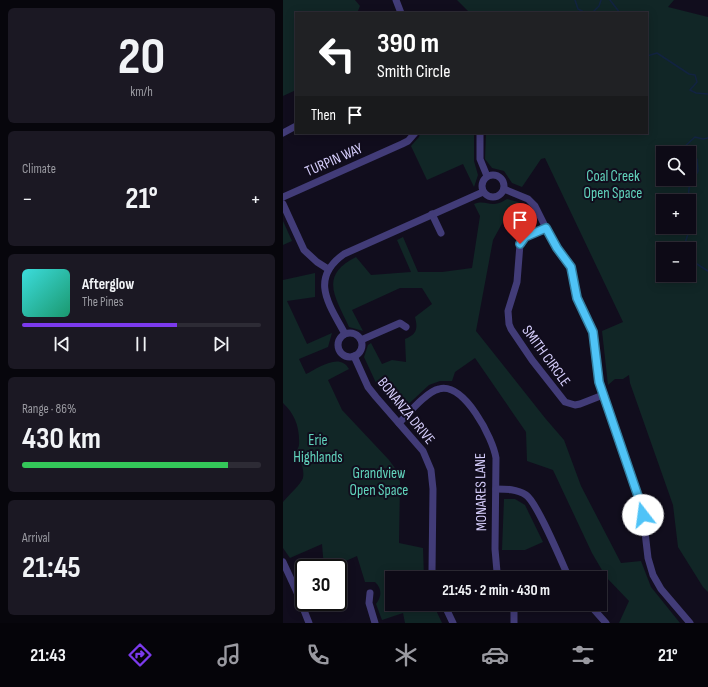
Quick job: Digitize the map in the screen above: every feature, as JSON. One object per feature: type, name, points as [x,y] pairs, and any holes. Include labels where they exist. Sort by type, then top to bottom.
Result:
[{"type":"street","points":[[396,0],[401,12]]},
{"type":"street","points":[[283,133],[295,127]]},
{"type":"street","name":"TURPIN WAY","points":[[283,197],[402,144],[414,134]]},
{"type":"street","points":[[480,134],[480,159],[487,176]]},
{"type":"street","points":[[495,175],[501,178],[504,189],[503,192],[496,197],[488,197],[481,188],[483,181],[487,176],[495,175]]},
{"type":"street","points":[[504,189],[528,199],[535,206],[557,248],[571,267],[577,298],[593,332],[599,382],[638,496],[643,515],[650,566],[661,589],[690,623]]},
{"type":"street","points":[[345,334],[325,292],[324,279],[328,269],[334,261],[344,254],[483,192]]},
{"type":"street","points":[[283,204],[305,250],[317,262],[328,269]]},
{"type":"street","points":[[431,214],[441,233]]},
{"type":"street","name":"SMITH CIRCLE","points":[[546,228],[525,237],[520,244],[517,282],[508,311],[509,324],[532,360],[565,402],[575,405],[603,395]]},
{"type":"street","points":[[361,340],[400,323],[406,327]]},
{"type":"street","points":[[345,334],[356,334],[361,340],[361,349],[354,356],[347,357],[343,355],[339,349],[339,341],[345,334]]},
{"type":"street","name":"BONANZA DRIVE","points":[[354,356],[368,387],[423,451],[431,470],[433,489],[432,571]]},
{"type":"street","name":"MONARES LANE","points":[[399,423],[430,393],[439,389],[444,388],[457,392],[465,399],[490,437],[495,448],[495,549],[497,571]]},
{"type":"street","points":[[496,489],[513,489],[528,496],[535,507],[566,571]]},
{"type":"street","points":[[283,562],[309,623]]},
{"type":"street","points":[[370,593],[369,603],[375,623]]},
{"type":"street","points":[[447,611],[453,623]]},
{"type":"street","points":[[514,611],[514,623]]},
{"type":"street","points":[[595,611],[606,623]]},
{"type":"green space","points":[[283,0],[355,0],[360,6],[357,12],[295,12],[295,90],[283,96]]},
{"type":"green space","name":"Coal Creek Open Space","points":[[457,0],[674,0],[668,7],[708,17],[708,592],[703,587],[678,547],[673,505],[630,383],[629,375],[623,379],[615,379],[608,385],[602,331],[623,322],[545,158],[541,159],[522,187],[512,183],[504,171],[492,168],[485,159],[486,134],[648,134],[648,12],[469,12]]},
{"type":"green space","points":[[420,134],[474,134],[474,161],[478,175],[474,187],[463,164],[427,180],[411,146]]},
{"type":"green space","points":[[507,199],[518,202],[526,207],[504,220],[493,240],[476,331],[564,440],[581,486],[621,563],[641,561],[651,587],[680,623],[619,623],[629,601],[607,578],[607,571],[602,571],[592,553],[553,470],[527,461],[526,432],[475,358],[455,372],[452,381],[440,381],[429,385],[400,412],[377,385],[364,357],[368,345],[371,343],[382,364],[392,360],[406,362],[405,339],[416,331],[415,317],[432,304],[422,288],[400,288],[352,310],[363,331],[349,327],[335,297],[333,288],[337,272],[344,264],[356,257],[371,275],[411,272],[397,240],[403,237],[418,272],[442,272],[472,268],[480,216],[474,204],[497,204]]},
{"type":"green space","points":[[283,221],[292,241],[283,245]]},
{"type":"green space","points":[[315,273],[315,297],[287,301],[307,344],[332,333],[328,347],[299,359],[306,374],[323,365],[335,362],[345,364],[349,369],[328,380],[342,410],[389,460],[397,471],[400,482],[399,543],[423,548],[424,571],[385,571],[385,611],[436,611],[442,623],[405,623],[403,613],[382,620],[376,604],[380,596],[379,587],[375,582],[365,582],[357,556],[347,560],[347,559],[323,559],[322,544],[290,558],[283,548],[283,502],[300,483],[303,478],[303,474],[297,451],[299,445],[298,427],[291,412],[283,403],[283,280]]},
{"type":"green space","points":[[504,499],[515,499],[525,505],[543,542],[525,550],[502,550]]},
{"type":"waterway","points":[[575,0],[578,9],[584,12]]},
{"type":"waterway","points":[[593,12],[599,6],[601,0]]},
{"type":"waterway","points":[[610,0],[619,12]]},
{"type":"waterway","points":[[648,56],[657,53],[689,74],[695,75],[697,82],[690,90],[696,93],[708,94]]},
{"type":"waterway","points":[[685,146],[695,137],[703,139],[708,138]]},
{"type":"waterway","points":[[696,158],[698,171],[696,175]]},
{"type":"waterway","points":[[689,194],[690,186]]},
{"type":"waterway","points":[[685,242],[688,234]]},
{"type":"waterway","points":[[696,263],[708,271]]},
{"type":"route","points":[[520,244],[525,237],[546,228],[557,248],[571,267],[577,298],[593,332],[599,382],[638,496],[643,515]]},
{"type":"park label","name":"Erie Highlands","points":[[318,448]]},
{"type":"park label","name":"Grandview Open Space","points":[[379,482]]}]
